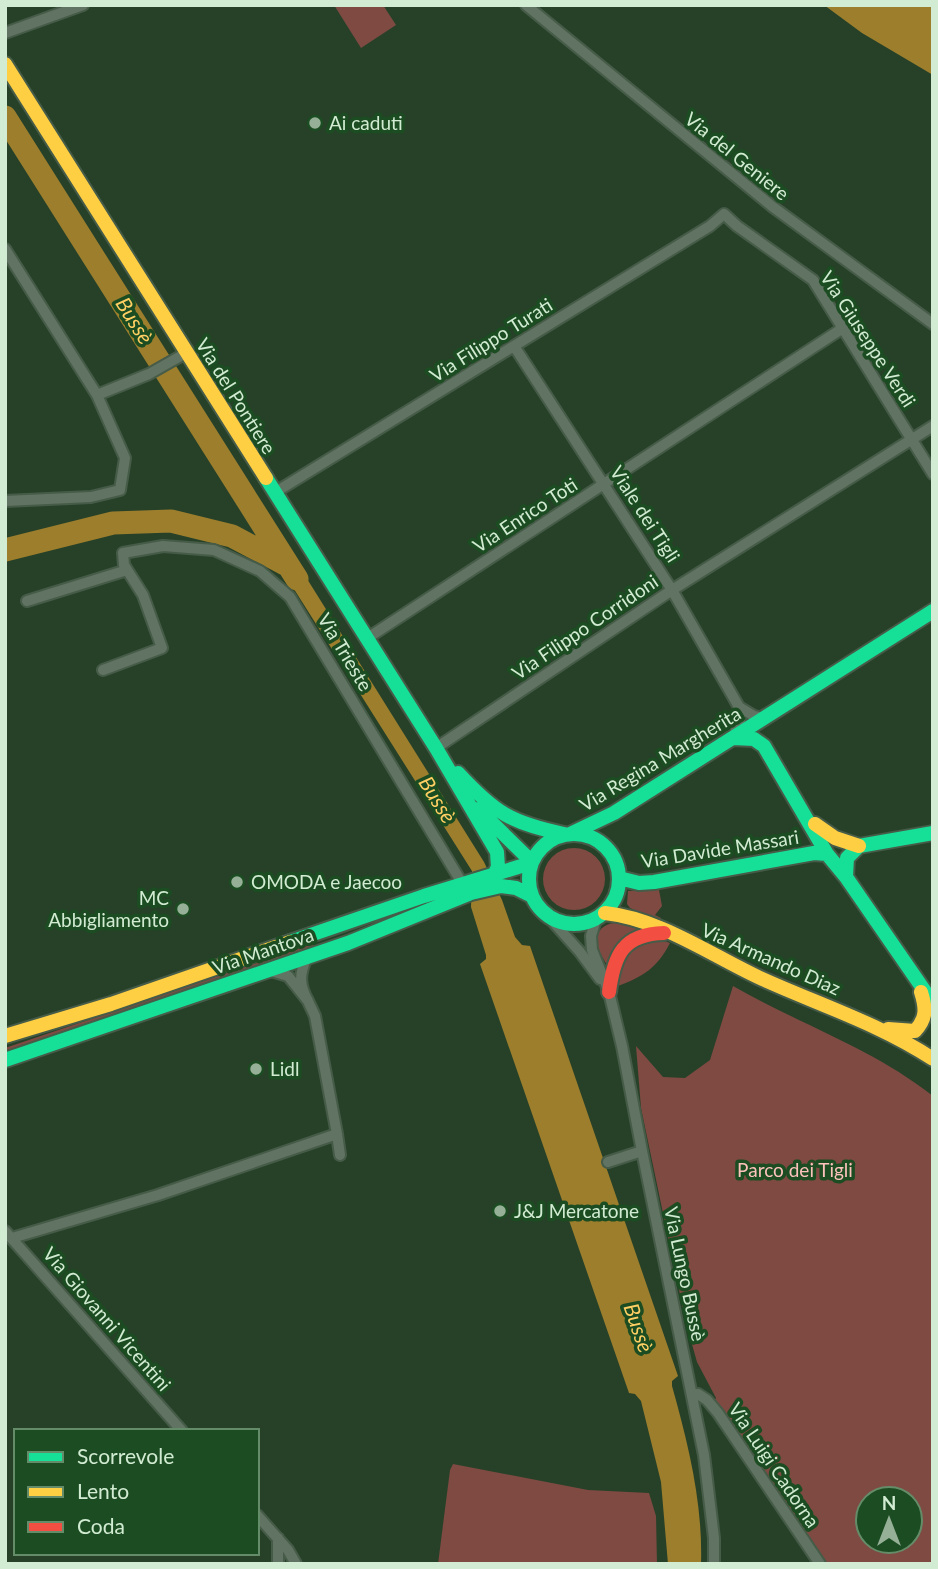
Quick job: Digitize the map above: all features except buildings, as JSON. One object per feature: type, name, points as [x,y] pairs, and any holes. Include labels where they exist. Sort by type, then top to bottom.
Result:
[{"type":"main road","name":"Via del Pontiere","points":[[5,64],[181,356],[274,493],[436,748],[497,852],[497,880]]},
{"type":"main road","name":"Via Regina Margherita","points":[[568,834],[614,813],[933,611]]},
{"type":"main road","name":"Via Regina Margherita","points":[[760,741],[760,732],[766,717]]},
{"type":"main road","points":[[733,738],[760,741],[827,854],[846,877],[933,1003]]},
{"type":"main road","name":"Via del Pontiere","points":[[436,748],[504,818],[523,825],[568,834]]},
{"type":"main road","name":"Via del Pontiere","points":[[463,793],[532,863]]},
{"type":"main road","name":"Via Davide Massari","points":[[807,818],[833,838],[859,846]]},
{"type":"main road","points":[[846,877],[846,859],[849,852],[859,846],[933,833]]},
{"type":"main road","points":[[568,834],[589,836],[601,843],[611,852],[620,878],[617,894],[600,916],[576,925],[547,915],[532,895],[529,884],[532,863],[542,847],[553,839],[568,834]]},
{"type":"main road","name":"Via Davide Massari","points":[[620,878],[648,883],[814,853],[827,854]]},
{"type":"main road","name":"Via Mantova","points":[[5,1036],[73,1017],[468,886],[497,880],[532,863]]},
{"type":"main road","points":[[497,880],[532,895]]},
{"type":"main road","name":"Via Mantova","points":[[5,1059],[366,937],[468,886]]},
{"type":"main road","name":"Via Armando Diaz","points":[[600,916],[630,916],[757,976],[880,1028],[928,1054]]},
{"type":"main road","points":[[610,992],[613,963],[624,945],[644,935],[669,934]]},
{"type":"main road","points":[[880,1028],[915,1031],[923,1023],[925,1013],[922,994],[912,973]]},
{"type":"street","points":[[5,33],[83,5]]},
{"type":"street","name":"Via del Geniere","points":[[526,5],[773,207],[933,324]]},
{"type":"street","name":"Via Giuseppe Verdi","points":[[724,214],[813,280],[933,474]]},
{"type":"street","name":"Via Filippo Turati","points":[[274,493],[710,226],[724,214]]},
{"type":"street","points":[[5,249],[97,395],[125,458],[120,490],[91,497],[5,501]]},
{"type":"street","name":"Via Enrico Toti","points":[[366,639],[843,328]]},
{"type":"street","name":"Viale dei Tigli","points":[[514,346],[672,590],[739,707]]},
{"type":"street","points":[[97,395],[149,374],[181,356]]},
{"type":"street","name":"Via Filippo Corridoni","points":[[436,748],[672,590],[933,426]]},
{"type":"street","name":"Via Trieste","points":[[127,570],[123,553],[163,546],[214,550],[260,570],[290,597],[468,886]]},
{"type":"street","points":[[27,601],[127,570],[143,595],[162,648],[103,670]]},
{"type":"street","points":[[739,707],[754,716],[766,717]]},
{"type":"street","points":[[733,738],[740,720],[739,707]]},
{"type":"street","name":"Via Lungo Bussè","points":[[547,915],[580,952],[610,992]]},
{"type":"street","name":"Via Lungo Bussè","points":[[600,916],[592,945],[610,992],[622,1046],[704,1455],[714,1538],[714,1564]]},
{"type":"street","points":[[307,957],[300,980],[315,1016],[340,1155]]},
{"type":"street","points":[[268,970],[288,976],[308,1002]]},
{"type":"street","points":[[8,1235],[158,1195],[337,1134]]},
{"type":"street","points":[[608,1162],[642,1151]]},
{"type":"street","name":"Via Giovanni Vicentini","points":[[8,1235],[180,1429]]},
{"type":"street","name":"Via Luigi Cadorna","points":[[692,1395],[698,1394],[707,1400],[718,1413],[820,1564]]},
{"type":"street","points":[[259,1517],[296,1564]]},
{"type":"street","points":[[278,1538],[278,1564]]},
{"type":"green space","points":[[334,5],[383,5],[396,25],[361,48]]},
{"type":"green space","points":[[568,848],[580,848],[596,857],[603,867],[603,891],[596,901],[580,910],[568,910],[557,905],[548,896],[543,885],[543,873],[548,862],[557,853]]},
{"type":"green space","points":[[659,890],[662,906],[655,915],[661,918],[660,921],[630,908],[627,904],[628,891]]},
{"type":"green space","points":[[622,923],[640,930],[620,944],[607,965],[598,950],[596,938],[606,926]]},
{"type":"green space","points":[[659,939],[670,943],[655,965],[635,979],[618,986],[619,966],[630,947],[642,940]]},
{"type":"green space","points":[[313,944],[314,947],[5,1051],[5,1048]]},
{"type":"green space","name":"Parco dei Tigli","points":[[733,986],[860,1050],[910,1079],[933,1096],[933,1564],[825,1564],[714,1401],[716,1398],[697,1362],[686,1323],[641,1108],[636,1046],[663,1077],[685,1078],[710,1060]]},
{"type":"green space","points":[[453,1464],[588,1490],[649,1493],[656,1516],[657,1564],[438,1564]]},
{"type":"water","points":[[824,5],[933,5],[933,75],[862,33]]},
{"type":"water","points":[[289,550],[484,862],[502,900],[515,937],[522,945],[530,946],[678,1376],[672,1381],[672,1386],[689,1451],[697,1496],[701,1564],[668,1564],[661,1482],[641,1401],[635,1394],[629,1393],[480,964],[486,959],[486,955],[471,907],[472,871],[275,559]]},
{"type":"waterway","name":"Bussè","points":[[5,117],[297,579]]},
{"type":"waterway","points":[[5,550],[113,523],[171,521],[232,536],[287,565]]},
{"type":"traffic: fast","points":[[266,478],[436,748],[497,852],[498,867],[494,875]]},
{"type":"traffic: fast","points":[[570,834],[614,813],[933,611]]},
{"type":"traffic: fast","points":[[733,738],[754,739],[764,746],[827,854],[846,877],[933,1003]]},
{"type":"traffic: fast","points":[[458,773],[483,798],[505,814],[530,825],[564,834]]},
{"type":"traffic: fast","points":[[478,809],[532,862]]},
{"type":"traffic: fast","points":[[846,877],[847,858],[859,846],[933,833]]},
{"type":"traffic: fast","points":[[574,834],[591,837],[606,847],[616,862],[619,879],[616,896],[606,911],[591,921],[574,924],[557,921],[542,911],[532,896],[529,879],[532,862],[542,847],[557,837],[574,834]]},
{"type":"traffic: fast","points":[[619,878],[639,883],[654,882],[814,853],[827,854]]},
{"type":"traffic: fast","points":[[290,942],[531,863]]},
{"type":"traffic: fast","points":[[5,1060],[348,943],[471,893],[501,886],[516,888],[532,896]]},
{"type":"traffic: slow","points":[[5,64],[266,478]]},
{"type":"traffic: slow","points":[[815,824],[835,838],[859,846]]},
{"type":"traffic: slow","points":[[605,913],[645,922],[665,930],[758,977],[891,1035],[933,1059]]},
{"type":"traffic: slow","points":[[5,1036],[111,1004],[290,942]]},
{"type":"traffic: slow","points":[[888,1029],[915,1031],[922,1022],[924,1013],[921,992]]},
{"type":"traffic: jam","points":[[609,992],[614,967],[623,949],[639,937],[664,933]]},
{"type":"place","name":"Ai caduti","points":[[315,123]]},
{"type":"place","name":"OMODA e Jaecoo","points":[[237,882]]},
{"type":"place","name":"MC Abbigliamento","points":[[183,909]]},
{"type":"place","name":"Lidl","points":[[256,1069]]},
{"type":"place","name":"J&J Mercatone","points":[[500,1211]]}]
